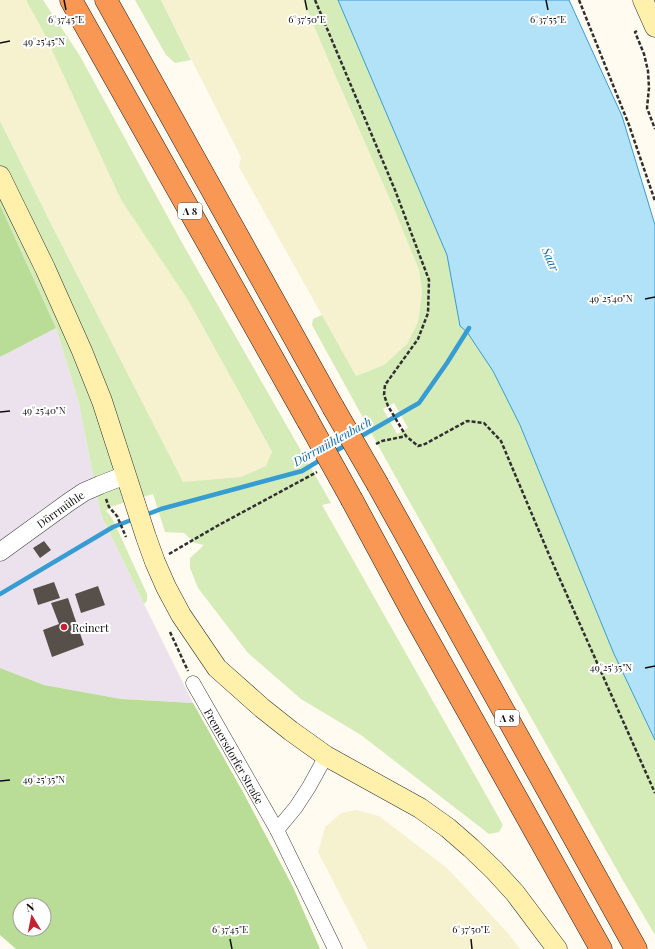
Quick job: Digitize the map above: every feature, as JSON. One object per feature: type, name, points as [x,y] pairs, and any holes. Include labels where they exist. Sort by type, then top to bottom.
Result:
[{"type":"highway","name":"A 8","points":[[72,0],[601,949]]},
{"type":"highway","name":"A 8","points":[[106,0],[636,949]]},
{"type":"main road","points":[[643,0],[654,25]]},
{"type":"main road","points":[[0,176],[45,268],[82,351],[102,401],[134,499],[137,539],[155,562],[181,615],[217,668],[262,708],[326,756],[420,808],[448,828],[494,870],[515,893],[557,949]]},
{"type":"street","name":"Dörrmühle","points":[[0,552],[74,499],[100,484],[126,475]]},
{"type":"street","name":"Fremersdorfer Straße","points":[[193,683],[277,830],[335,949]]},
{"type":"street","points":[[277,830],[296,807],[326,756]]},
{"type":"path","points":[[315,0],[395,190],[429,280],[428,313],[418,339],[385,385],[384,395],[388,406],[406,436],[418,446],[425,444],[467,421],[484,423],[501,441],[550,557],[655,793]]},
{"type":"path","points":[[579,0],[629,125],[655,200]]},
{"type":"path","points":[[654,25],[635,32],[644,54],[648,71],[649,88],[647,108],[655,129]]},
{"type":"path","points":[[375,444],[406,436]]},
{"type":"path","points":[[155,562],[216,526],[321,471]]},
{"type":"path","points":[[110,507],[116,516],[137,539]]},
{"type":"shaded area","points":[[0,0],[26,0],[43,31],[121,200],[188,300],[272,453],[266,466],[241,477],[183,483],[0,121]]},
{"type":"shaded area","points":[[161,0],[303,0],[392,204],[419,270],[422,291],[418,322],[407,344],[384,365],[356,376],[239,167],[241,157]]},
{"type":"shaded area","points":[[56,328],[78,399],[101,515],[193,703],[121,699],[44,685],[0,668],[0,357]]},
{"type":"shaded area","points":[[356,810],[379,816],[447,868],[508,933],[520,949],[368,949],[318,852],[325,827],[341,813]]},
{"type":"green space","points":[[26,0],[43,0],[80,56],[181,241],[331,503],[322,505],[503,825],[499,832],[489,834],[361,735],[301,699],[248,653],[198,588],[190,568],[190,558],[204,545],[195,543],[184,533],[165,532],[153,494],[110,507],[106,511],[114,522],[147,594],[147,601],[144,604],[101,515],[78,399],[56,328],[0,205],[0,121],[183,482],[241,477],[266,466],[272,452],[188,300],[121,200],[43,31]]},
{"type":"green space","points":[[135,0],[161,0],[191,60],[175,63],[166,55]]},
{"type":"green space","points":[[303,0],[338,0],[447,255],[460,326],[467,332],[493,371],[520,425],[614,654],[655,740],[655,935],[395,476],[312,325],[313,319],[322,315],[356,376],[384,365],[407,344],[418,322],[422,291],[419,270],[392,204]],"holes":[[[394,403],[408,428],[397,434],[383,409]]]},
{"type":"green space","points":[[0,205],[56,328],[0,357]]},
{"type":"green space","points":[[0,668],[44,685],[121,699],[193,703],[244,794],[293,887],[320,949],[16,949],[0,935]]},
{"type":"water","name":"Saar","points":[[338,0],[569,0],[622,116],[655,225],[655,740],[614,654],[520,425],[493,371],[467,332],[460,326],[447,255]]},
{"type":"building","points":[[44,541],[51,550],[40,558],[33,548]]},
{"type":"building","points":[[54,582],[60,598],[38,605],[33,589]]},
{"type":"building","points":[[98,586],[105,605],[81,613],[75,594]]},
{"type":"building","name":"Reinert","points":[[68,598],[84,645],[52,657],[43,630],[59,624],[51,603]]},
{"type":"waterway","name":"Dörrmühlenbach","points":[[358,438],[419,403],[469,328]]},
{"type":"waterway","name":"Dörrmühlenbach","points":[[332,453],[348,444]]},
{"type":"waterway","name":"Dörrmühlenbach","points":[[143,516],[161,509],[302,471],[322,459]]},
{"type":"waterway","name":"Dörrmühlenbach","points":[[0,594],[113,527],[134,519]]},
{"type":"place","name":"Reinert","points":[[64,627]]}]
